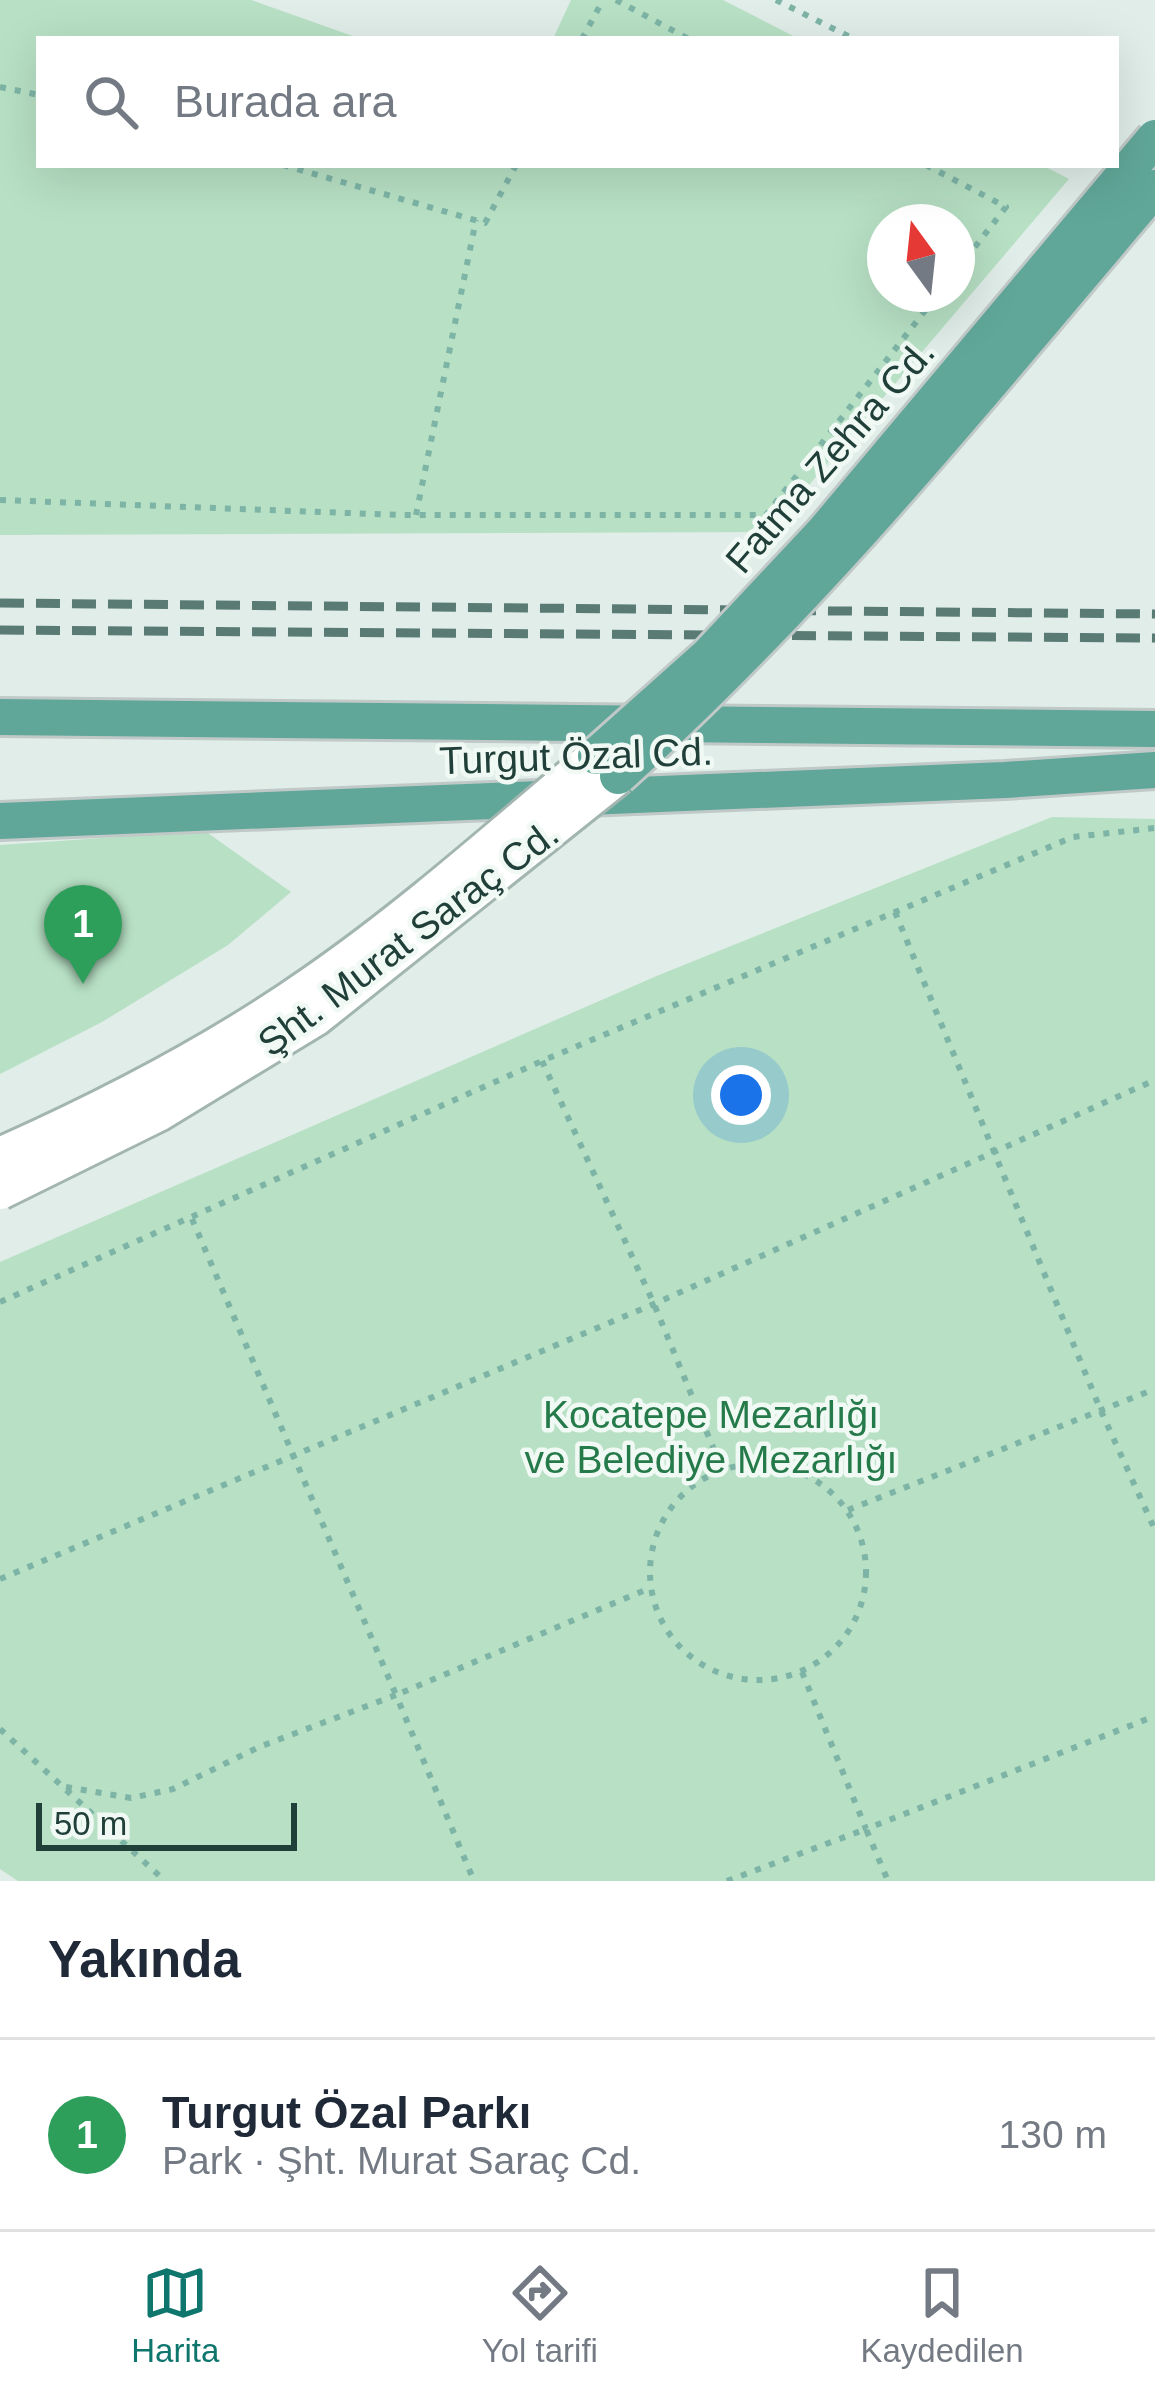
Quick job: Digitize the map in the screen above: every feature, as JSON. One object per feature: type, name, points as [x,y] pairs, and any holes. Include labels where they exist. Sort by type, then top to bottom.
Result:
[{"type":"main road","name":"Fatma Zehra Cd.","points":[[607,766],[824,532],[1155,138]]},
{"type":"main road","name":"Fatma Zehra Cd.","points":[[607,766],[703,700],[874,519],[1155,188]]},
{"type":"main road","name":"Turgut Özal Cd.","points":[[0,717],[1155,729]]},
{"type":"main road","name":"Turgut Özal Cd.","points":[[0,821],[1155,770]]},
{"type":"street","name":"Şht. Murat Saraç Cd.","points":[[0,1156],[76,1123],[187,1063],[310,986],[607,766]]},
{"type":"street","name":"Şht. Murat Saraç Cd.","points":[[0,1191],[158,1113],[316,1017],[607,766]]},
{"type":"path","points":[[585,36],[603,0]]},
{"type":"path","points":[[616,0],[683,36]]},
{"type":"path","points":[[776,0],[848,36]]},
{"type":"path","points":[[0,86],[36,94]]},
{"type":"path","points":[[294,168],[485,223],[514,168]]},
{"type":"path","points":[[932,168],[1006,207],[975,247]]},
{"type":"path","points":[[416,515],[476,220]]},
{"type":"path","points":[[0,500],[416,515],[766,515],[924,312]]},
{"type":"path","points":[[0,1302],[542,1060],[1073,837],[1155,828]]},
{"type":"path","points":[[895,912],[1101,1411],[1155,1530]]},
{"type":"path","points":[[542,1060],[722,1469]]},
{"type":"path","points":[[0,1579],[653,1304],[1155,1080]]},
{"type":"path","points":[[192,1219],[473,1881]]},
{"type":"path","points":[[848,1510],[1155,1389]]},
{"type":"path","points":[[757,1463],[792,1468],[824,1484],[848,1510],[862,1540],[865,1593],[856,1620],[839,1645],[802,1672],[757,1681],[726,1676],[697,1663],[666,1629],[650,1588],[649,1561],[665,1514],[699,1480],[722,1469],[757,1463]]},
{"type":"path","points":[[66,1786],[131,1798],[172,1790],[259,1747],[650,1588]]},
{"type":"path","points":[[802,1672],[888,1881]]},
{"type":"path","points":[[727,1881],[1155,1716]]},
{"type":"path","points":[[0,1729],[164,1881]]},
{"type":"green space","points":[[0,0],[251,0],[353,36],[36,36],[36,168],[1048,168],[1069,179],[975,290],[975,204],[867,204],[867,312],[956,312],[769,532],[0,535]]},
{"type":"green space","points":[[571,0],[723,0],[793,36],[554,36]]},
{"type":"green space","name":"Kocatepe Mezarlığı ve Belediye Mezarlığı","points":[[1052,817],[1155,819],[1155,1881],[18,1881],[0,1869],[0,1262],[659,975]]},
{"type":"green space","points":[[205,831],[291,892],[228,945],[102,1022],[0,1074],[0,845]]},
{"type":"railway","points":[[0,603],[1155,614]]},
{"type":"railway","points":[[0,630],[1155,638]]},
{"type":"place","name":"Turgut Özal Parkı","points":[[83,984]]}]
